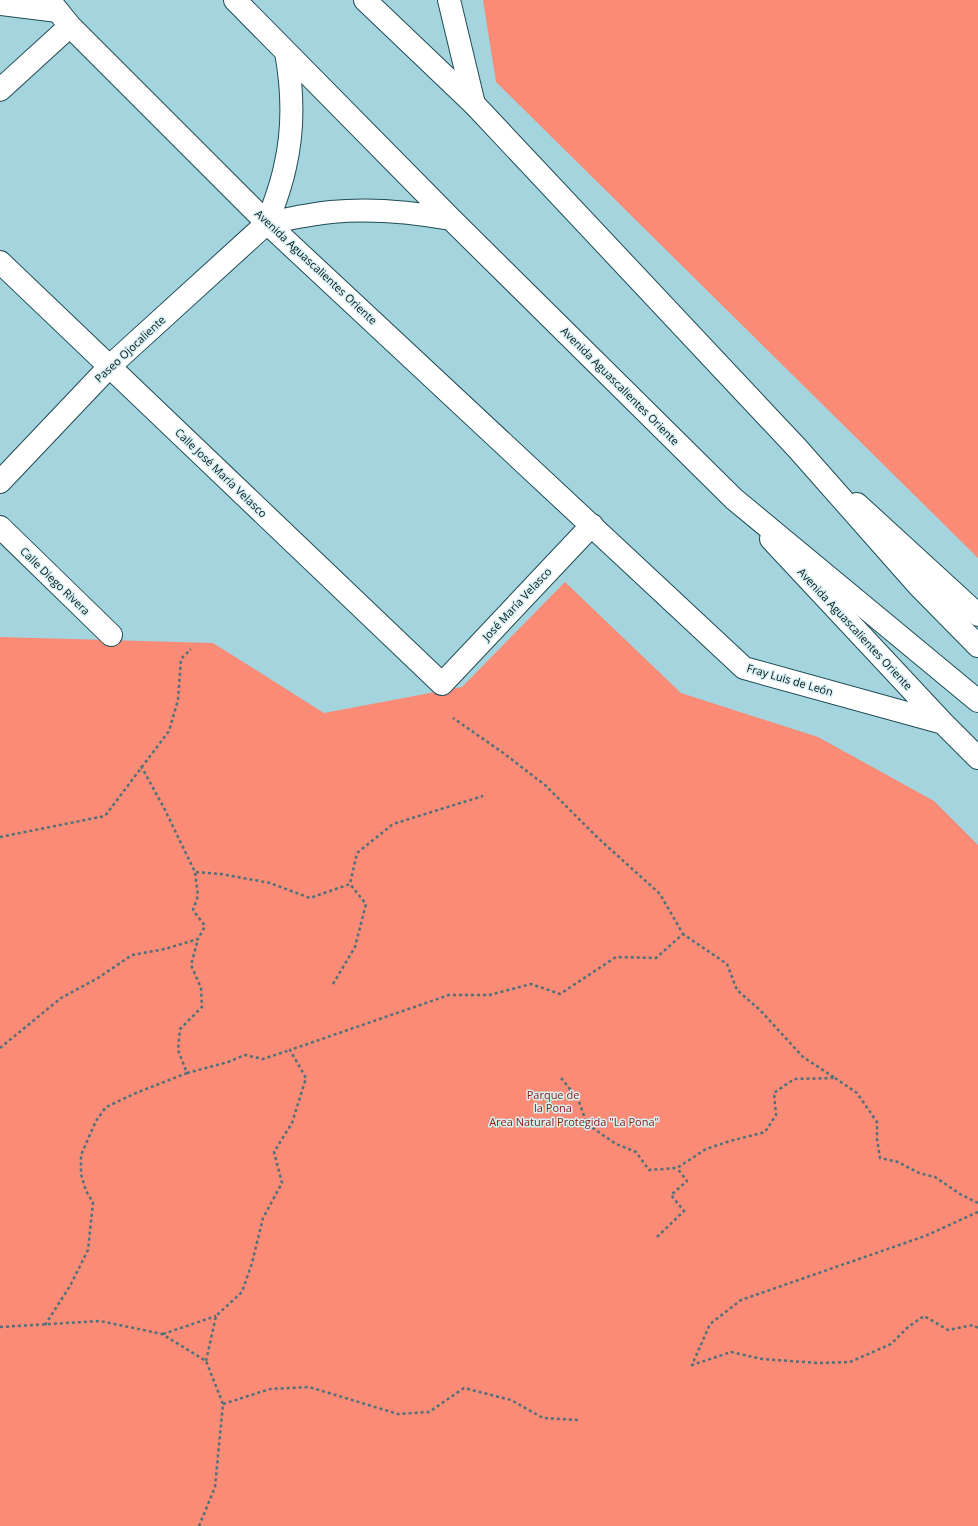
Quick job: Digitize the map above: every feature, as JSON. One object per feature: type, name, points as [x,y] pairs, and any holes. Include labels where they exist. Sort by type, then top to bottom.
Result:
[{"type":"street","name":"Avenida Aguascalientes Oriente","points":[[235,0],[451,219],[734,499],[943,723],[978,758]]},
{"type":"street","points":[[365,0],[474,104],[797,448],[918,585],[978,646]]},
{"type":"street","points":[[449,0],[474,104]]},
{"type":"street","points":[[0,4],[59,12],[0,90]]},
{"type":"street","name":"Avenida Aguascalientes Oriente","points":[[59,12],[267,223],[592,525]]},
{"type":"street","points":[[286,52],[291,81],[293,110],[290,139],[285,168],[267,223],[333,212],[366,211],[395,211],[451,219]]},
{"type":"street","name":"Paseo Ojocaliente","points":[[0,482],[110,366],[267,223]]},
{"type":"street","name":"Calle José María Velasco","points":[[0,262],[442,684]]},
{"type":"street","points":[[797,448],[978,615]]},
{"type":"street","name":"Avenida Aguascalientes Oriente","points":[[734,499],[978,701]]},
{"type":"street","name":"José María Velasco","points":[[442,684],[592,525]]},
{"type":"street","name":"Fray Luis de León","points":[[592,525],[744,668],[943,723]]},
{"type":"street","name":"Calle Diego Rivera","points":[[0,527],[111,635]]},
{"type":"path","points":[[0,837],[105,816],[141,766],[169,731],[178,700],[182,659],[191,649]]},
{"type":"path","points":[[453,718],[502,752],[545,785],[598,838],[660,894],[683,934],[727,964],[737,990],[760,1010],[803,1057],[857,1093],[877,1122],[877,1139],[880,1158],[898,1162],[919,1173],[935,1177],[960,1194],[978,1203]]},
{"type":"path","points":[[141,766],[164,808],[177,838],[195,872],[198,896],[193,910],[205,926],[198,939],[192,965],[201,988],[202,1007],[180,1029],[178,1050],[187,1073]]},
{"type":"path","points":[[350,884],[357,853],[393,824],[483,796]]},
{"type":"path","points":[[195,872],[221,874],[270,883],[310,898],[350,884]]},
{"type":"path","points":[[333,984],[355,948],[366,904],[350,884]]},
{"type":"path","points":[[45,1325],[70,1286],[88,1250],[93,1202],[86,1191],[81,1174],[81,1155],[96,1121],[106,1107],[136,1093],[187,1073],[228,1062],[245,1055],[263,1059],[449,995],[489,995],[531,984],[560,994],[616,957],[656,958],[683,934]]},
{"type":"path","points":[[0,1048],[61,998],[98,978],[132,955],[198,939]]},
{"type":"path","points":[[162,1334],[216,1316],[242,1292],[252,1263],[263,1218],[282,1183],[274,1152],[292,1123],[306,1078],[290,1050]]},
{"type":"path","points":[[561,1078],[578,1099],[587,1124],[616,1144],[636,1152],[650,1170],[677,1168],[706,1149],[765,1132],[776,1115],[774,1093],[794,1079],[835,1078]]},
{"type":"path","points":[[658,1237],[684,1211],[671,1195],[687,1181],[677,1168]]},
{"type":"path","points":[[978,1212],[925,1236],[741,1300],[710,1324],[692,1366],[731,1352],[762,1359],[818,1363],[850,1362],[891,1344],[908,1327],[924,1316],[948,1330],[973,1325],[978,1328]]},
{"type":"path","points":[[199,1526],[215,1487],[223,1404],[206,1362],[216,1316]]},
{"type":"path","points":[[0,1327],[100,1321],[162,1334],[206,1362]]},
{"type":"path","points":[[223,1404],[270,1389],[309,1387],[398,1414],[429,1412],[464,1388],[511,1400],[543,1418],[578,1420]]},
{"type":"green space","points":[[483,0],[978,0],[978,558],[496,82]]},
{"type":"green space","name":"Parque de la Pona","points":[[565,582],[681,693],[818,737],[934,801],[978,845],[978,1526],[0,1526],[0,637],[213,643],[324,713],[462,687]]},
{"type":"park label","name":"Area Natural Protegida \"La Pona\"","points":[[574,1122]]}]
